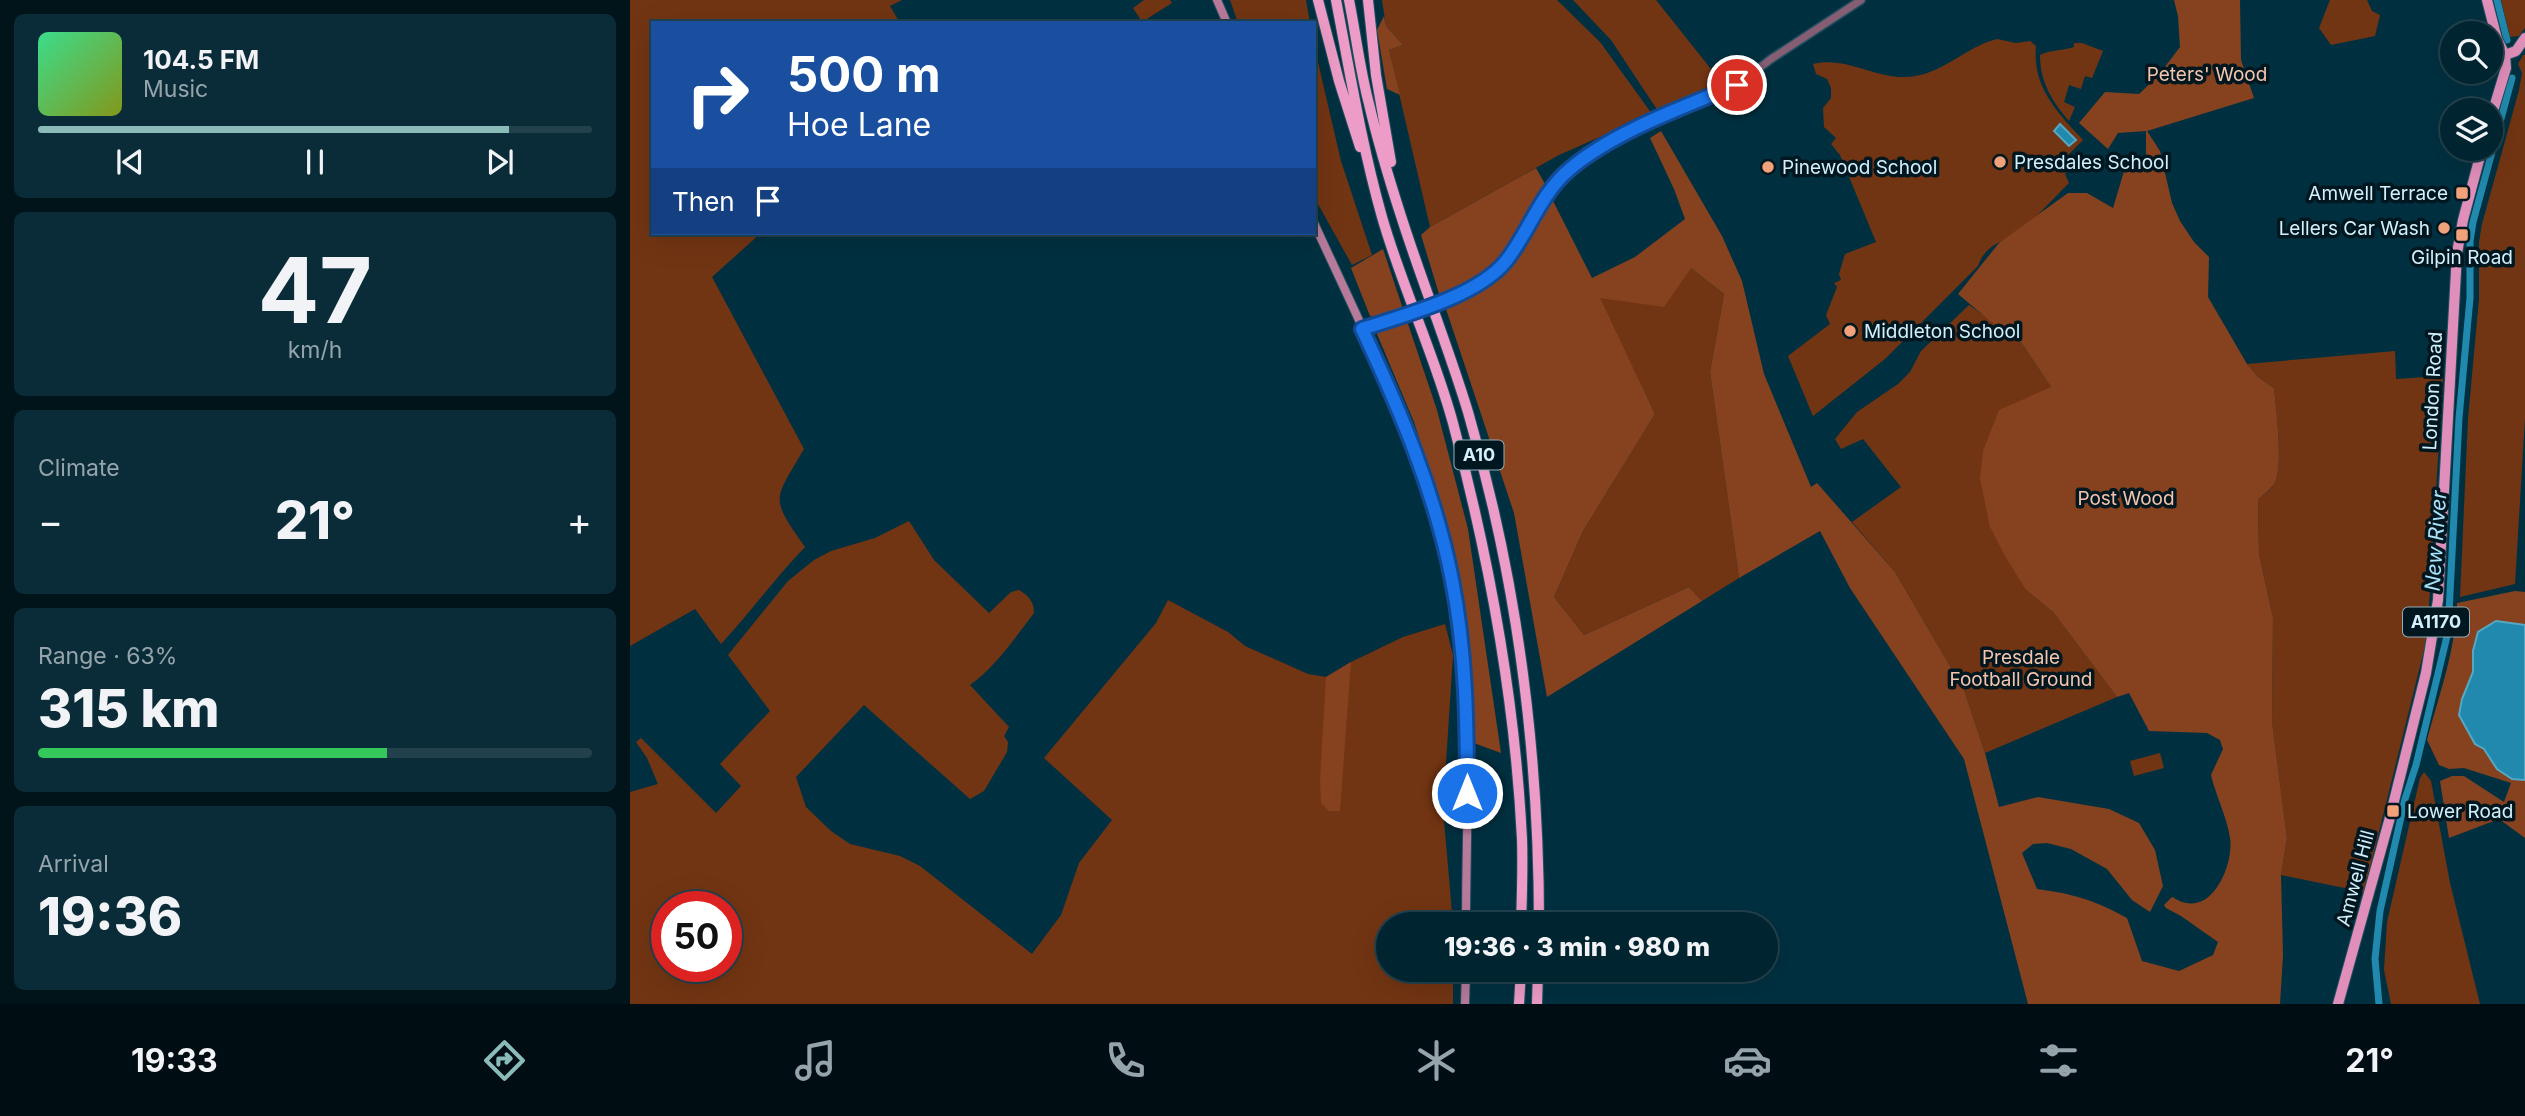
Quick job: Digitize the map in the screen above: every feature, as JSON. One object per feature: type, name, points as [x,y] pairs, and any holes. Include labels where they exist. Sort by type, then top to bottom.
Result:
[{"type":"highway","points":[[1318,0],[1339,81],[1382,218]]},
{"type":"highway","name":"A10","points":[[1336,0],[1356,107],[1382,218],[1452,419],[1498,625],[1511,722],[1522,840],[1521,912]]},
{"type":"highway","name":"A10","points":[[1349,0],[1368,103],[1401,214],[1467,411],[1488,490],[1517,621],[1539,840],[1539,912]]},
{"type":"highway","points":[[1368,0],[1376,75],[1401,214]]},
{"type":"highway","points":[[1519,1004],[1520,982]]},
{"type":"highway","points":[[1537,1004],[1538,982]]},
{"type":"main road","points":[[1217,0],[1226,21]]},
{"type":"main road","points":[[2487,0],[2497,39],[2505,55],[2506,68],[2497,98]]},
{"type":"main road","points":[[2505,55],[2516,51],[2525,38]]},
{"type":"main road","name":"London Road","points":[[2403,760],[2426,673],[2436,619],[2457,253],[2479,161]]},
{"type":"main road","points":[[1316,227],[1395,400],[1416,454],[1436,515],[1453,581],[1466,685],[1466,912]]},
{"type":"main road","name":"Amwell Hill","points":[[2338,1004],[2389,821],[2403,760]]},
{"type":"main road","points":[[1465,1004],[1466,982]]},
{"type":"street","points":[[1362,329],[1480,284],[1506,260],[1553,186],[1577,163],[1660,118],[1737,85],[1861,0]]},
{"type":"green space","points":[[630,0],[902,0],[890,6],[899,21],[651,21],[651,235],[759,235],[712,277],[804,449],[786,479],[780,498],[785,517],[805,547],[721,644],[695,609],[630,646]]},
{"type":"green space","points":[[1144,0],[1170,0],[1172,3],[1144,21],[1133,8]]},
{"type":"green space","points":[[1230,0],[1306,0],[1310,21],[1237,21]]},
{"type":"green space","points":[[1382,0],[1557,0],[1600,42],[1652,114],[1559,155],[1430,227],[1389,50],[1403,45],[1386,26]]},
{"type":"green space","points":[[1573,0],[1656,0],[1711,69],[1716,66],[1729,80],[1700,95],[1658,111],[1611,40]]},
{"type":"green space","name":"Post Wood","points":[[2174,0],[2240,0],[2241,60],[2254,98],[2147,131],[2160,151],[2172,203],[2180,221],[2194,242],[2209,257],[2208,297],[2247,364],[2258,377],[2274,388],[2279,438],[2277,476],[2274,484],[2258,500],[2259,554],[2273,618],[2272,721],[2287,838],[2281,875],[2283,955],[2280,1004],[2028,1004],[1964,759],[1850,588],[1820,531],[1739,578],[1710,372],[1724,294],[1691,268],[1664,307],[1600,298],[1655,414],[1583,531],[1554,597],[1584,635],[1689,587],[1702,601],[1547,697],[1514,513],[1445,306],[1484,287],[1503,271],[1520,250],[1541,211],[1552,199],[1592,278],[1635,257],[1685,219],[1650,138],[1661,131],[1722,236],[1742,281],[1764,374],[1811,487],[1817,483],[1895,572],[1964,690],[1999,807],[2038,797],[2109,809],[2139,823],[2155,850],[2163,886],[2150,912],[2132,900],[2107,869],[2071,849],[2047,843],[2033,844],[2022,853],[2037,889],[2084,899],[2127,918],[2142,961],[2179,971],[2213,955],[2218,942],[2164,905],[2172,897],[2187,903],[2197,903],[2207,898],[2226,870],[2230,838],[2211,775],[2223,749],[2220,740],[2207,733],[2149,731],[2129,693],[2117,697],[2053,612],[2026,590],[2005,556],[1990,527],[1980,479],[1983,451],[1999,410],[2051,387],[2021,342],[1958,294],[1999,243],[2068,193],[2087,193],[2113,208],[2128,158],[2146,161],[2146,131],[2118,133],[2108,149],[2079,123],[2105,92],[2139,94],[2158,76],[2180,47]]},
{"type":"green space","points":[[2330,0],[2367,0],[2372,11],[2380,15],[2375,36],[2331,45],[2319,28]]},
{"type":"green space","points":[[2501,0],[2525,0],[2525,28],[2519,36],[2510,37]]},
{"type":"green space","points":[[1384,16],[1386,26],[1403,45],[1389,50],[1400,95],[1387,89],[1377,30]]},
{"type":"green space","points":[[1997,39],[2016,43],[2030,41],[2036,46],[2038,74],[2048,98],[2083,140],[2068,155],[2073,164],[2065,174],[2069,183],[2025,227],[1990,248],[1978,266],[1885,359],[1813,416],[1788,356],[1830,324],[1826,315],[1837,287],[1834,283],[1841,280],[1839,274],[1845,254],[1876,242],[1840,155],[1831,144],[1836,138],[1824,127],[1823,108],[1831,98],[1831,88],[1827,79],[1816,74],[1813,64],[1837,63],[1884,75],[1908,77],[1932,71]]},
{"type":"green space","points":[[2074,43],[2082,43],[2103,51],[2092,78],[2085,76],[2081,89],[2069,85],[2064,102],[2075,107],[2069,121],[2048,91],[2042,74],[2040,55],[2074,47]]},
{"type":"green space","points":[[1316,54],[1341,161],[1372,255],[1352,265],[1316,201]]},
{"type":"green space","points":[[2525,55],[2525,418],[2515,584],[2460,597],[2468,419],[2479,299],[2479,242],[2499,161],[2503,161],[2503,148],[2519,90],[2522,73],[2518,64]]},
{"type":"green space","points":[[1536,168],[1545,184],[1497,264],[1463,288],[1440,297],[1421,235],[1430,227]]},
{"type":"green space","points":[[1383,249],[1403,309],[1377,318],[1370,316],[1351,268]]},
{"type":"green space","points":[[1690,267],[1724,294],[1710,372],[1739,578],[1702,601],[1689,587],[1584,635],[1554,597],[1583,531],[1655,414],[1599,298]]},
{"type":"green space","name":"Presdale Football Ground","points":[[1969,305],[2021,342],[2051,387],[2026,590],[2053,612],[2117,697],[1985,753],[1964,690],[1895,572],[1852,522],[1901,487],[1863,439],[1841,449],[1835,439],[1857,412],[1898,384],[1910,372],[1921,351]]},
{"type":"green space","points":[[1406,318],[1437,410],[1468,529],[1501,753],[1471,742],[1464,606],[1447,526],[1414,422],[1377,334],[1383,327]]},
{"type":"green space","points":[[2395,351],[2396,379],[2443,376],[2427,638],[2364,892],[2281,875],[2287,838],[2272,721],[2273,618],[2259,554],[2258,500],[2273,486],[2277,476],[2279,437],[2274,388],[2258,377],[2247,364]]},
{"type":"green space","points":[[909,521],[934,560],[989,613],[1011,592],[1019,590],[1033,606],[1034,613],[1012,642],[970,685],[1009,727],[1004,736],[1008,742],[1007,752],[984,791],[970,799],[864,705],[796,777],[806,807],[831,831],[850,844],[900,856],[920,866],[1032,954],[1061,915],[1079,863],[1112,820],[1044,758],[1156,623],[1168,600],[1228,632],[1245,646],[1308,674],[1326,677],[1403,637],[1445,624],[1453,655],[1443,809],[1452,912],[1376,912],[1376,982],[1453,982],[1453,1004],[630,1004],[630,792],[658,784],[647,758],[636,742],[641,738],[716,813],[741,786],[720,764],[770,711],[728,655],[788,581],[814,560],[831,551],[875,538]]},
{"type":"green space","points":[[2515,591],[2525,592],[2525,625],[2496,621],[2473,651],[2473,672],[2462,699],[2459,715],[2475,744],[2484,749],[2512,779],[2525,780],[2525,838],[2499,819],[2449,838],[2440,781],[2452,776],[2464,776],[2504,802],[2511,783],[2464,768],[2449,769],[2439,765],[2427,740],[2450,655],[2457,603]]},
{"type":"green space","points":[[1351,662],[1340,811],[1329,811],[1321,803],[1320,779],[1326,677]]},
{"type":"green space","points":[[2160,753],[2164,768],[2134,776],[2130,761]]},
{"type":"green space","points":[[2424,772],[2431,781],[2450,883],[2480,1004],[2391,1004],[2384,970],[2387,922],[2420,778]]},
{"type":"water","points":[[2060,124],[2076,140],[2069,146],[2054,131]]},
{"type":"water","points":[[2496,621],[2525,625],[2525,780],[2512,779],[2497,769],[2484,749],[2475,744],[2459,715],[2462,699],[2473,672],[2473,651],[2478,632]]},
{"type":"waterway","name":"New River","points":[[2497,0],[2507,40]]},
{"type":"waterway","name":"New River","points":[[2379,1004],[2375,959],[2380,911],[2405,799],[2416,765],[2448,632],[2459,418],[2470,298],[2470,241],[2512,78]]},
{"type":"place","name":"Presdales School","points":[[2000,162]]},
{"type":"place","name":"Pinewood School","points":[[1768,167]]},
{"type":"place","name":"Amwell Terrace","points":[[2462,193]]},
{"type":"place","name":"Lellers Car Wash","points":[[2444,228]]},
{"type":"place","name":"Gilpin Road","points":[[2462,235]]},
{"type":"place","name":"Middleton School","points":[[1850,331]]},
{"type":"place","name":"Lower Road","points":[[2393,811]]},
{"type":"route","points":[[1467,793],[1466,685],[1453,581],[1445,545],[1416,454],[1395,400],[1362,329],[1471,290],[1493,274],[1506,260],[1553,186],[1577,163],[1660,118],[1737,85]]},
{"type":"park label","name":"Peters' Wood","points":[[2207,74]]}]
